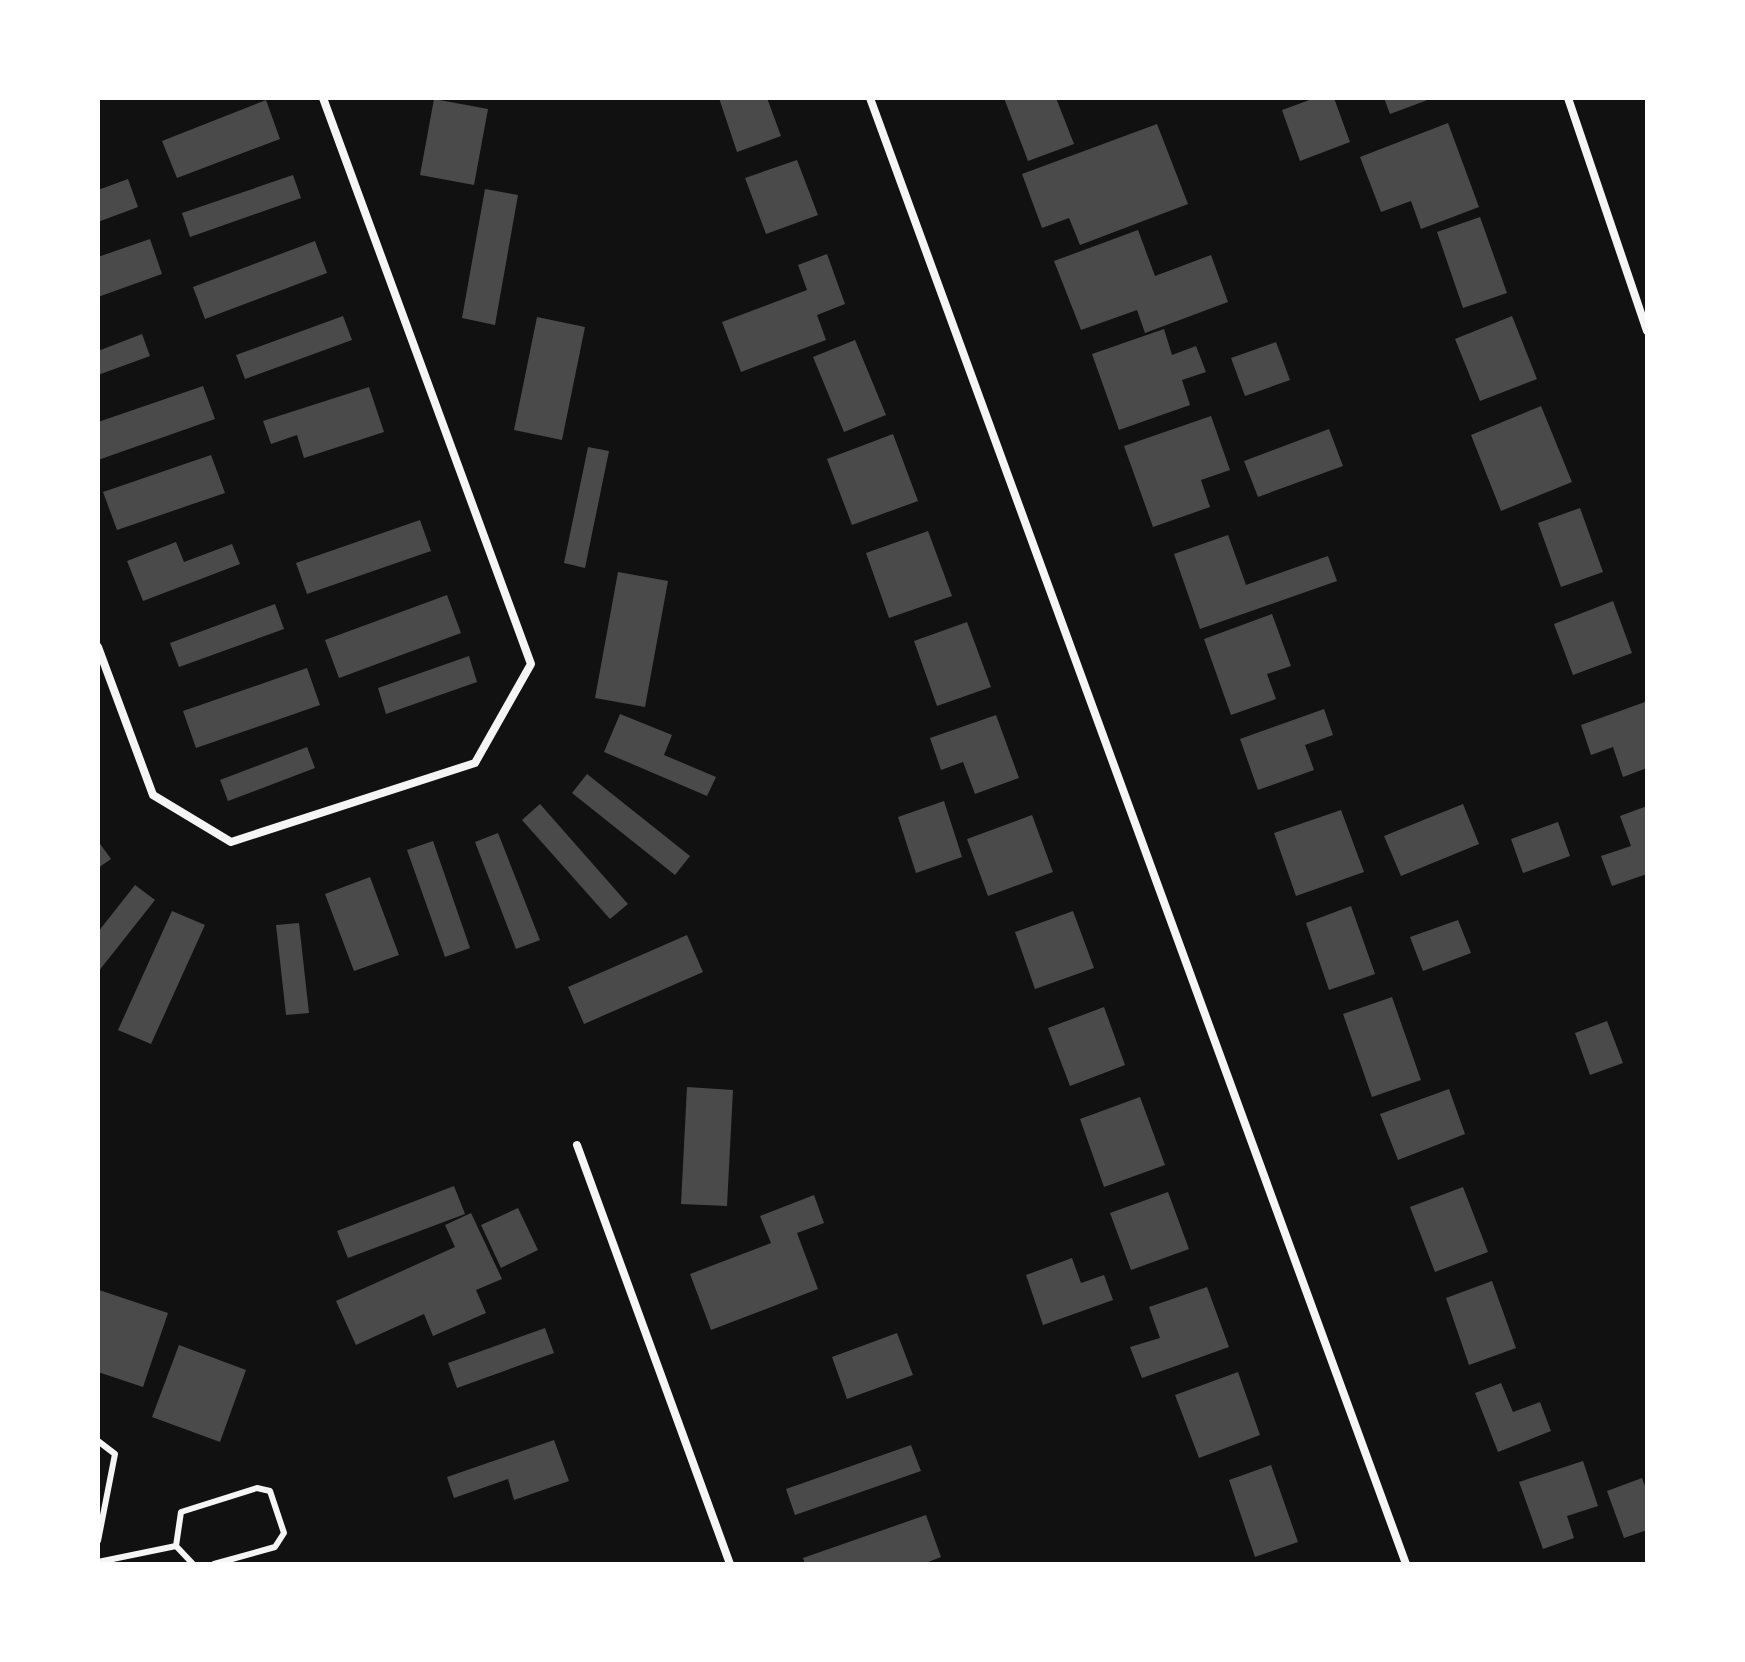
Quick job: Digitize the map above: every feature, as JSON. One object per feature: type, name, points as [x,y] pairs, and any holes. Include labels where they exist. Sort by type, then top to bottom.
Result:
[{"type":"street","points":[[98,647],[153,795],[231,842],[475,763],[531,664],[323,98]]},
{"type":"street","points":[[870,98],[1406,1564]]},
{"type":"street","points":[[1568,98],[1647,331]]},
{"type":"street","points":[[577,1145],[730,1564]]},
{"type":"lane","points":[[98,1441],[115,1454],[98,1541]]},
{"type":"lane","points":[[176,1546],[181,1512],[257,1488],[270,1491],[284,1533],[275,1547],[214,1564]]},
{"type":"lane","points":[[98,1562],[176,1546]]},
{"type":"lane","points":[[176,1546],[193,1564]]},
{"type":"building","points":[[719,98],[767,98],[781,136],[737,152]]},
{"type":"building","points":[[1004,98],[1056,98],[1074,144],[1028,161]]},
{"type":"building","points":[[1315,98],[1334,98],[1350,142],[1300,161],[1282,110]]},
{"type":"building","points":[[1384,98],[1433,98],[1390,114]]},
{"type":"building","points":[[434,99],[488,109],[474,185],[420,175]]},
{"type":"building","points":[[266,100],[280,139],[177,178],[162,141]]},
{"type":"building","points":[[1448,123],[1479,207],[1421,229],[1411,201],[1381,212],[1360,157]]},
{"type":"building","points":[[1157,124],[1188,204],[1080,245],[1069,218],[1042,228],[1022,174]]},
{"type":"building","points":[[797,160],[818,215],[766,234],[745,178]]},
{"type":"building","points":[[293,175],[301,198],[190,237],[182,213]]},
{"type":"building","points":[[128,179],[138,207],[98,222],[98,190]]},
{"type":"building","points":[[485,189],[518,195],[495,325],[462,318]]},
{"type":"building","points":[[1480,217],[1507,293],[1463,308],[1437,232]]},
{"type":"building","points":[[1138,230],[1155,276],[1211,255],[1228,302],[1145,333],[1137,310],[1081,330],[1054,261]]},
{"type":"building","points":[[150,239],[162,274],[98,297],[98,257]]},
{"type":"building","points":[[315,241],[327,273],[205,319],[193,287]]},
{"type":"building","points":[[827,254],[845,304],[817,315],[826,340],[741,372],[722,322],[807,290],[798,265]]},
{"type":"building","points":[[343,316],[352,340],[245,379],[236,355]]},
{"type":"building","points":[[1512,316],[1537,379],[1480,401],[1455,339]]},
{"type":"building","points":[[537,317],[585,327],[562,440],[514,430]]},
{"type":"building","points":[[1164,329],[1172,355],[1196,346],[1206,372],[1182,380],[1190,405],[1119,430],[1092,354]]},
{"type":"building","points":[[142,334],[150,356],[98,375],[98,351]]},
{"type":"building","points":[[855,340],[886,415],[844,432],[813,357]]},
{"type":"building","points":[[1276,342],[1290,380],[1245,396],[1231,358]]},
{"type":"building","points":[[203,386],[215,419],[98,460],[98,422]]},
{"type":"building","points":[[369,387],[384,432],[304,458],[297,435],[271,444],[263,421]]},
{"type":"building","points":[[1541,406],[1572,482],[1501,511],[1471,435]]},
{"type":"building","points":[[1211,416],[1230,470],[1201,480],[1210,507],[1153,527],[1124,446]]},
{"type":"building","points":[[1329,429],[1343,466],[1258,497],[1244,461]]},
{"type":"building","points":[[893,434],[918,501],[852,525],[827,459]]},
{"type":"building","points":[[588,447],[609,451],[585,568],[564,563]]},
{"type":"building","points":[[211,455],[225,493],[117,530],[103,492]]},
{"type":"building","points":[[1580,508],[1603,572],[1561,587],[1538,523]]},
{"type":"building","points":[[420,520],[431,551],[307,594],[296,563]]},
{"type":"building","points":[[928,531],[952,596],[889,618],[866,553]]},
{"type":"building","points":[[1228,535],[1246,585],[1328,556],[1337,581],[1200,629],[1174,554]]},
{"type":"building","points":[[176,542],[184,562],[232,544],[240,564],[143,601],[127,561]]},
{"type":"building","points":[[618,572],[668,581],[645,707],[595,698]]},
{"type":"building","points":[[447,595],[461,633],[339,678],[325,640]]},
{"type":"building","points":[[1613,601],[1632,653],[1573,675],[1554,624]]},
{"type":"building","points":[[275,604],[284,629],[179,667],[170,643]]},
{"type":"building","points":[[1272,614],[1291,666],[1267,674],[1276,699],[1231,715],[1204,639]]},
{"type":"building","points":[[967,622],[991,687],[937,706],[914,641]]},
{"type":"building","points":[[469,656],[477,682],[386,714],[378,688]]},
{"type":"building","points":[[307,668],[320,705],[196,748],[183,711]]},
{"type":"building","points":[[1645,702],[1647,768],[1623,777],[1613,747],[1591,755],[1581,725]]},
{"type":"building","points":[[1324,709],[1333,735],[1305,745],[1314,770],[1258,790],[1240,739]]},
{"type":"building","points":[[620,714],[672,735],[664,755],[716,777],[707,796],[604,752]]},
{"type":"building","points":[[996,715],[1019,778],[975,794],[963,762],[941,770],[930,738]]},
{"type":"building","points":[[307,747],[315,768],[228,801],[220,780]]},
{"type":"building","points":[[587,774],[690,856],[675,875],[572,793]]},
{"type":"building","points":[[944,801],[962,857],[916,873],[898,817]]},
{"type":"building","points":[[540,804],[628,904],[610,919],[522,820]]},
{"type":"building","points":[[1463,804],[1479,844],[1401,876],[1384,836]]},
{"type":"building","points":[[1647,806],[1647,874],[1612,886],[1601,856],[1631,846],[1620,816]]},
{"type":"building","points":[[1341,810],[1364,872],[1296,896],[1274,833]]},
{"type":"building","points":[[1032,815],[1053,872],[988,896],[967,839]]},
{"type":"building","points":[[1558,822],[1570,856],[1523,873],[1511,839]]},
{"type":"building","points":[[498,833],[540,940],[516,949],[475,842]]},
{"type":"building","points":[[98,841],[111,859],[98,868]]},
{"type":"building","points":[[433,841],[470,948],[445,957],[407,850]]},
{"type":"building","points":[[370,877],[399,955],[354,971],[325,894]]},
{"type":"building","points":[[135,885],[155,900],[98,972],[98,932]]},
{"type":"building","points":[[1351,906],[1375,974],[1329,990],[1306,923]]},
{"type":"building","points":[[172,911],[205,925],[151,1044],[118,1030]]},
{"type":"building","points":[[1073,911],[1094,968],[1035,989],[1015,932]]},
{"type":"building","points":[[1458,920],[1471,953],[1423,971],[1410,937]]},
{"type":"building","points":[[299,923],[309,1013],[286,1015],[276,925]]},
{"type":"building","points":[[687,935],[703,972],[584,1024],[568,987]]},
{"type":"building","points":[[1392,997],[1421,1080],[1372,1097],[1343,1014]]},
{"type":"building","points":[[1104,1007],[1125,1065],[1070,1086],[1048,1028]]},
{"type":"building","points":[[1607,1021],[1623,1063],[1590,1075],[1575,1033]]},
{"type":"building","points":[[687,1087],[733,1090],[727,1206],[681,1204]]},
{"type":"building","points":[[1449,1089],[1465,1134],[1398,1160],[1380,1114]]},
{"type":"building","points":[[1140,1097],[1165,1165],[1104,1187],[1080,1119]]},
{"type":"building","points":[[454,1186],[465,1214],[348,1258],[337,1231]]},
{"type":"building","points":[[1463,1187],[1488,1252],[1435,1272],[1410,1207]]},
{"type":"building","points":[[1168,1192],[1189,1249],[1131,1270],[1110,1213]]},
{"type":"building","points":[[814,1195],[824,1223],[797,1233],[818,1289],[711,1330],[690,1274],[771,1243],[760,1216]]},
{"type":"building","points":[[518,1208],[538,1250],[501,1268],[481,1225]]},
{"type":"building","points":[[471,1213],[502,1279],[476,1290],[486,1313],[433,1336],[424,1314],[356,1345],[336,1301],[455,1247],[445,1225]]},
{"type":"building","points":[[1072,1258],[1081,1283],[1104,1275],[1113,1300],[1043,1325],[1026,1275]]},
{"type":"building","points":[[1492,1281],[1516,1348],[1469,1365],[1446,1298]]},
{"type":"building","points":[[1207,1287],[1229,1347],[1142,1378],[1130,1347],[1160,1338],[1149,1307]]},
{"type":"building","points":[[99,1290],[168,1313],[143,1387],[98,1372]]},
{"type":"building","points":[[545,1328],[554,1353],[457,1388],[448,1363]]},
{"type":"building","points":[[897,1333],[913,1375],[847,1399],[832,1357]]},
{"type":"building","points":[[179,1345],[246,1370],[220,1442],[152,1417]]},
{"type":"building","points":[[1238,1372],[1260,1435],[1199,1458],[1175,1395]]},
{"type":"building","points":[[1501,1383],[1513,1412],[1540,1402],[1551,1431],[1498,1452],[1475,1393]]},
{"type":"building","points":[[554,1440],[569,1481],[514,1500],[508,1479],[454,1498],[447,1477]]},
{"type":"building","points":[[911,1445],[921,1471],[795,1515],[786,1489]]},
{"type":"building","points":[[1583,1461],[1598,1506],[1567,1516],[1574,1538],[1543,1549],[1519,1482]]},
{"type":"building","points":[[1271,1465],[1298,1542],[1255,1557],[1229,1480]]},
{"type":"building","points":[[1642,1478],[1647,1492],[1647,1530],[1624,1538],[1607,1491]]},
{"type":"building","points":[[926,1515],[941,1557],[923,1564],[805,1564],[803,1558]]}]
